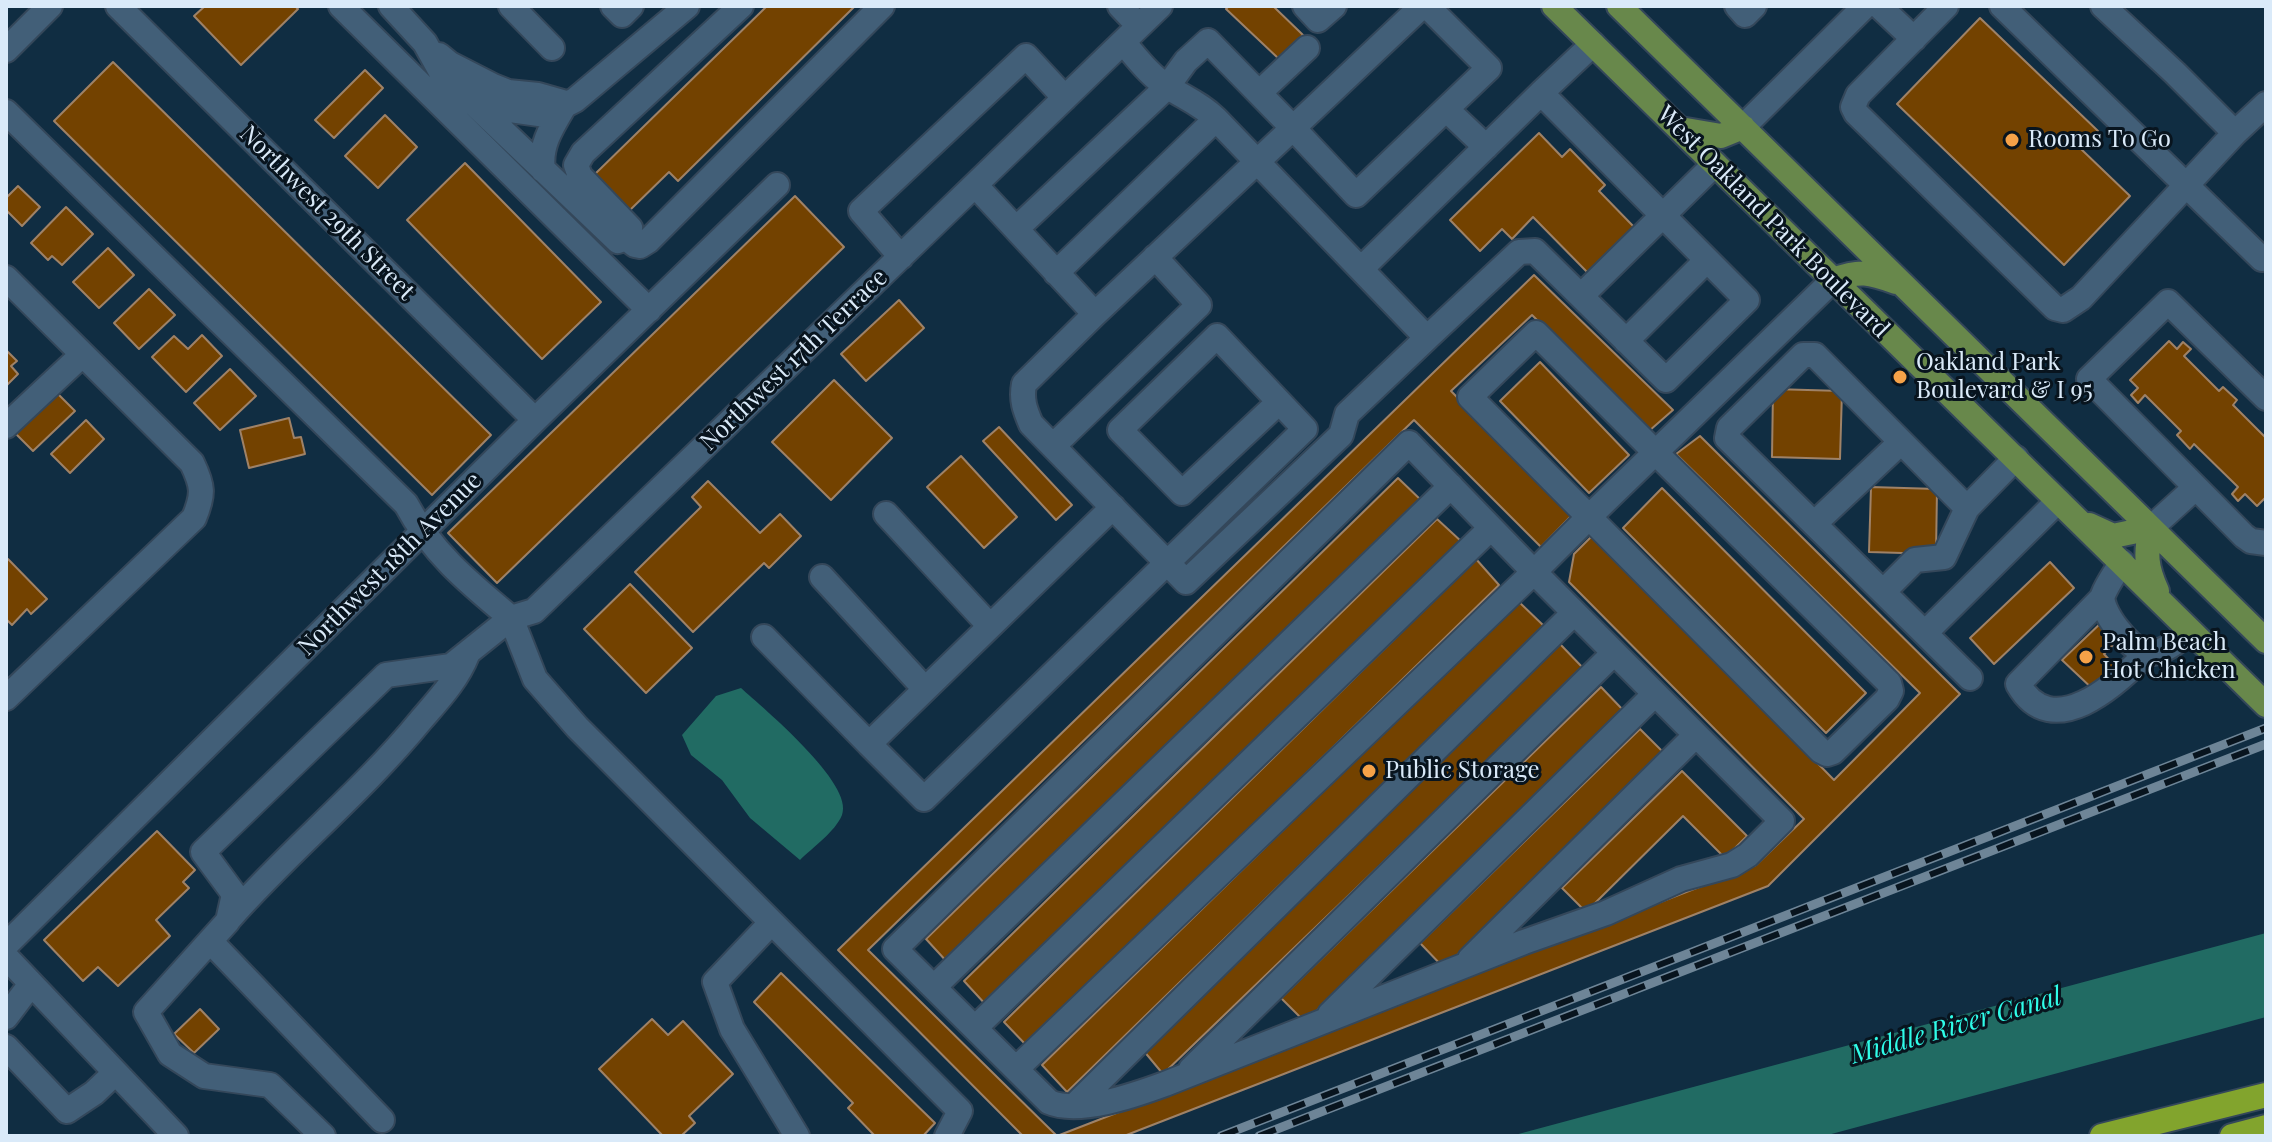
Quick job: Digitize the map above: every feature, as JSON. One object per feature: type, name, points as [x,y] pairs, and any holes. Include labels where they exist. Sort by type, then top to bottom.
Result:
[{"type":"highway","points":[[2102,1136],[2266,1095]]},
{"type":"highway","points":[[2232,1136],[2266,1127]]},
{"type":"main road","name":"West Oakland Park Boulevard","points":[[1554,6],[2266,705]]},
{"type":"main road","name":"West Oakland Park Boulevard","points":[[1619,6],[2266,641]]},
{"type":"main road","points":[[1678,128],[1721,136],[1743,127]]},
{"type":"main road","points":[[1833,280],[1855,272],[1871,273],[1902,284]]},
{"type":"main road","points":[[2081,522],[2113,536],[2151,528],[2145,552],[2147,569],[2165,605]]},
{"type":"street","points":[[6,50],[50,6]]},
{"type":"street","name":"Northwest 29th Street","points":[[118,6],[535,420]]},
{"type":"street","points":[[341,6],[649,310]]},
{"type":"street","points":[[391,6],[425,43],[450,64],[508,92],[538,95],[566,103]]},
{"type":"street","points":[[511,6],[552,48]]},
{"type":"street","points":[[613,6],[622,15],[631,6]]},
{"type":"street","points":[[462,92],[503,109],[546,115],[575,100],[687,6]]},
{"type":"street","points":[[425,43],[441,72],[618,241],[626,238],[630,228],[580,176],[576,165],[583,153],[741,6]]},
{"type":"street","points":[[626,238],[640,246],[648,241],[882,6]]},
{"type":"street","points":[[1120,6],[1153,76],[1201,105],[1216,119],[1427,338]]},
{"type":"street","name":"Northwest 17th Terrace","points":[[467,653],[511,618],[534,611],[1160,6]]},
{"type":"street","points":[[1305,6],[1318,20],[1334,6]]},
{"type":"street","points":[[1016,229],[1167,87],[1186,61],[1208,41],[1293,128],[1356,195],[1489,68],[1425,6],[1293,128],[1257,161],[1155,257],[1024,384],[1022,396],[1031,424],[1186,582],[1341,435],[1347,414],[1519,252],[1535,251],[1666,380],[1747,300],[1541,93]]},
{"type":"street","points":[[1737,6],[1745,15],[1754,6]]},
{"type":"street","points":[[1743,127],[1865,6]]},
{"type":"street","points":[[1879,6],[1914,39]]},
{"type":"street","points":[[1946,6],[1858,95],[1853,107],[2055,308],[2063,310],[2081,298],[2235,133],[2266,104]]},
{"type":"street","points":[[2002,6],[2262,259]]},
{"type":"street","points":[[2103,6],[2235,133]]},
{"type":"street","points":[[1361,269],[1593,44]]},
{"type":"street","points":[[1259,93],[1307,48]]},
{"type":"street","points":[[901,257],[861,211],[1026,56],[1065,98]]},
{"type":"street","points":[[543,170],[541,158],[544,145],[566,103]]},
{"type":"street","points":[[1446,109],[1486,147]]},
{"type":"street","points":[[6,112],[406,504],[422,533],[469,584],[511,618],[535,679],[577,727],[960,1111],[947,1136]]},
{"type":"street","points":[[1056,273],[1216,119]]},
{"type":"street","points":[[1581,296],[1715,164]]},
{"type":"street","name":"Northwest 18th Avenue","points":[[6,945],[535,420],[777,185]]},
{"type":"street","points":[[975,185],[1095,314]]},
{"type":"street","points":[[1053,446],[1199,305],[1155,257]]},
{"type":"street","points":[[1626,341],[1707,260]]},
{"type":"street","points":[[6,278],[192,463],[201,482],[201,501],[194,518],[6,698]]},
{"type":"street","points":[[1016,1069],[1833,280]]},
{"type":"street","points":[[2266,398],[2168,302],[2089,379],[2244,536],[2251,541],[2266,543]]},
{"type":"street","points":[[1536,333],[1889,683],[1891,691],[1887,699],[1833,752],[1827,754],[1821,751],[1589,517],[1470,397],[1536,333]]},
{"type":"street","points":[[764,637],[924,799],[1305,429],[1217,336],[1120,430],[1182,493],[1279,402]]},
{"type":"street","points":[[6,426],[82,355]]},
{"type":"street","points":[[1967,508],[1815,355],[1803,355],[1729,428],[1727,438],[1970,678]]},
{"type":"street","points":[[1814,524],[1901,442]]},
{"type":"street","points":[[1409,443],[1491,528],[1782,821],[1748,855],[1732,865],[1681,879],[1606,913],[1524,942],[1182,1078],[1129,1097],[1074,1106],[1060,1107],[1049,1102],[895,949],[1409,443]]},
{"type":"street","points":[[1883,592],[1915,560],[1944,557],[1967,508],[2016,458]]},
{"type":"street","points":[[934,987],[1451,486]]},
{"type":"street","points":[[2151,528],[2195,488]]},
{"type":"street","points":[[1925,633],[2058,501]]},
{"type":"street","points":[[869,744],[1113,507]]},
{"type":"street","points":[[886,514],[990,626]]},
{"type":"street","points":[[975,1028],[1491,528]]},
{"type":"street","points":[[2122,562],[2102,598],[2018,684],[2026,699],[2043,707],[2063,709],[2096,699],[2123,679],[2147,653]]},
{"type":"street","points":[[822,577],[925,689]]},
{"type":"street","points":[[2102,598],[2114,624],[2133,646],[2147,653],[2159,652],[2191,632]]},
{"type":"street","points":[[1074,1106],[1574,613]]},
{"type":"street","points":[[228,921],[234,894],[203,852],[386,675],[451,666],[467,653]]},
{"type":"street","points":[[323,1136],[270,1085],[204,1076],[170,1054],[146,1012],[253,892],[397,750],[459,674],[467,653]]},
{"type":"street","points":[[1182,1078],[1614,653]]},
{"type":"street","points":[[1323,1021],[1655,694]]},
{"type":"street","points":[[1463,967],[1696,735]]},
{"type":"street","points":[[771,923],[715,982],[732,1029],[797,1136]]},
{"type":"street","points":[[210,941],[382,1120]]},
{"type":"street","points":[[6,957],[176,1136]]},
{"type":"street","points":[[6,1017],[31,984]]},
{"type":"street","points":[[6,1047],[67,1111],[94,1093],[114,1074]]},
{"type":"water","points":[[741,688],[822,766],[842,801],[839,821],[800,860],[750,818],[722,780],[691,755],[682,735],[716,696]]},
{"type":"water","name":"Middle River Canal","points":[[2266,933],[2266,1017],[1824,1136],[1511,1136]]},
{"type":"building","points":[[205,6],[295,6],[298,9],[241,65],[194,16]]},
{"type":"building","points":[[767,6],[855,6],[678,181],[669,172],[629,211],[594,175]]},
{"type":"building","points":[[1229,6],[1273,6],[1303,35],[1279,59],[1226,9]]},
{"type":"building","name":"Rooms To Go","points":[[1980,18],[2098,131],[2081,149],[2130,196],[2064,265],[1897,104]]},
{"type":"building","points":[[113,62],[491,435],[432,495],[54,121]]},
{"type":"building","points":[[365,70],[383,88],[334,138],[315,120]]},
{"type":"building","points":[[385,115],[417,147],[378,188],[345,156]]},
{"type":"building","points":[[1539,133],[1562,157],[1570,149],[1605,185],[1599,191],[1635,228],[1589,274],[1533,217],[1512,239],[1502,229],[1480,251],[1450,220]]},
{"type":"building","points":[[465,163],[601,302],[542,359],[407,220]]},
{"type":"building","points":[[18,186],[40,207],[22,226],[6,210],[6,198]]},
{"type":"building","points":[[795,196],[844,247],[497,583],[448,533]]},
{"type":"building","points":[[66,207],[93,234],[62,265],[52,256],[48,260],[31,243]]},
{"type":"building","points":[[108,248],[134,275],[99,308],[73,282]]},
{"type":"building","points":[[1534,275],[1673,410],[1649,431],[1532,315],[1451,391],[1572,515],[1541,547],[1414,420],[868,950],[1057,1136],[1023,1136],[838,950]]},
{"type":"building","points":[[149,289],[175,315],[139,349],[114,323]]},
{"type":"building","points":[[899,300],[924,328],[866,381],[841,354]]},
{"type":"building","points":[[202,335],[222,356],[186,392],[152,357],[174,336],[188,349]]},
{"type":"building","points":[[2169,341],[2177,349],[2183,342],[2191,349],[2184,356],[2219,391],[2223,387],[2237,400],[2233,405],[2266,438],[2266,497],[2257,506],[2245,494],[2238,501],[2232,494],[2238,487],[2194,444],[2190,449],[2177,435],[2181,431],[2145,395],[2138,403],[2131,395],[2138,388],[2130,380]]},
{"type":"building","points":[[6,350],[17,361],[11,366],[18,374],[6,386]]},
{"type":"building","points":[[1540,362],[1629,455],[1589,493],[1500,401]]},
{"type":"building","points":[[230,369],[256,396],[220,430],[194,403]]},
{"type":"building","points":[[834,380],[892,438],[831,500],[772,442]]},
{"type":"building","points":[[1773,389],[1842,391],[1840,459],[1772,457]]},
{"type":"building","points":[[57,393],[75,411],[33,451],[15,433]]},
{"type":"building","points":[[289,418],[294,438],[301,437],[305,454],[249,468],[240,430]]},
{"type":"building","points":[[86,420],[104,439],[70,473],[51,454]]},
{"type":"building","points":[[999,427],[1072,505],[1056,520],[983,441]]},
{"type":"building","points":[[1700,436],[1960,694],[1768,886],[1124,1136],[1057,1136],[1756,865],[1804,819],[1569,582],[1574,554],[1594,534],[1834,780],[1920,693],[1676,454]]},
{"type":"building","points":[[961,456],[1017,517],[984,548],[927,487]]},
{"type":"building","points":[[1398,478],[1423,502],[948,963],[926,939]]},
{"type":"building","points":[[708,481],[760,533],[780,514],[801,536],[769,568],[764,563],[693,632],[635,572],[701,507],[692,497]]},
{"type":"building","points":[[1871,487],[1937,489],[1936,554],[1869,552]]},
{"type":"building","points":[[1662,488],[1866,693],[1826,733],[1623,528]]},
{"type":"building","points":[[1437,519],[1463,543],[987,1006],[964,981]]},
{"type":"building","points":[[8,559],[47,599],[31,614],[27,609],[12,625],[6,619]]},
{"type":"building","points":[[1476,559],[1499,585],[1027,1046],[1004,1022]]},
{"type":"building","points":[[2050,562],[2074,588],[1994,664],[1970,638]]},
{"type":"building","points":[[630,584],[692,648],[646,693],[584,629]]},
{"type":"building","points":[[1518,601],[1545,627],[1067,1092],[1042,1065]]},
{"type":"building","name":"Palm Beach Hot Chicken","points":[[2103,621],[2120,638],[2104,654],[2120,672],[2097,693],[2062,660]]},
{"type":"building","points":[[1560,644],[1584,669],[1163,1074],[1143,1050]]},
{"type":"building","points":[[1601,687],[1623,710],[1305,1022],[1281,998]]},
{"type":"building","points":[[1640,729],[1664,753],[1444,968],[1420,943]]},
{"type":"building","points":[[1682,771],[1747,836],[1725,858],[1683,816],[1586,912],[1562,888]]},
{"type":"building","points":[[157,831],[195,870],[183,882],[189,888],[156,920],[170,936],[118,986],[98,967],[83,981],[44,940]]},
{"type":"building","points":[[781,973],[935,1123],[923,1136],[875,1136],[848,1108],[853,1103],[754,1002]]},
{"type":"building","points":[[200,1009],[219,1029],[194,1053],[174,1034]]},
{"type":"building","points":[[652,1019],[668,1035],[683,1021],[733,1074],[689,1116],[695,1123],[681,1136],[663,1136],[599,1069]]},
{"type":"railway","points":[[1221,1136],[2266,728]]},
{"type":"railway","points":[[1259,1136],[2266,744]]},
{"type":"place","name":"Rooms To Go","points":[[2012,140]]},
{"type":"place","name":"Oakland Park Boulevard & I 95","points":[[1900,377]]},
{"type":"place","name":"Palm Beach Hot Chicken","points":[[2086,657]]},
{"type":"place","name":"Public Storage","points":[[1369,771]]}]
